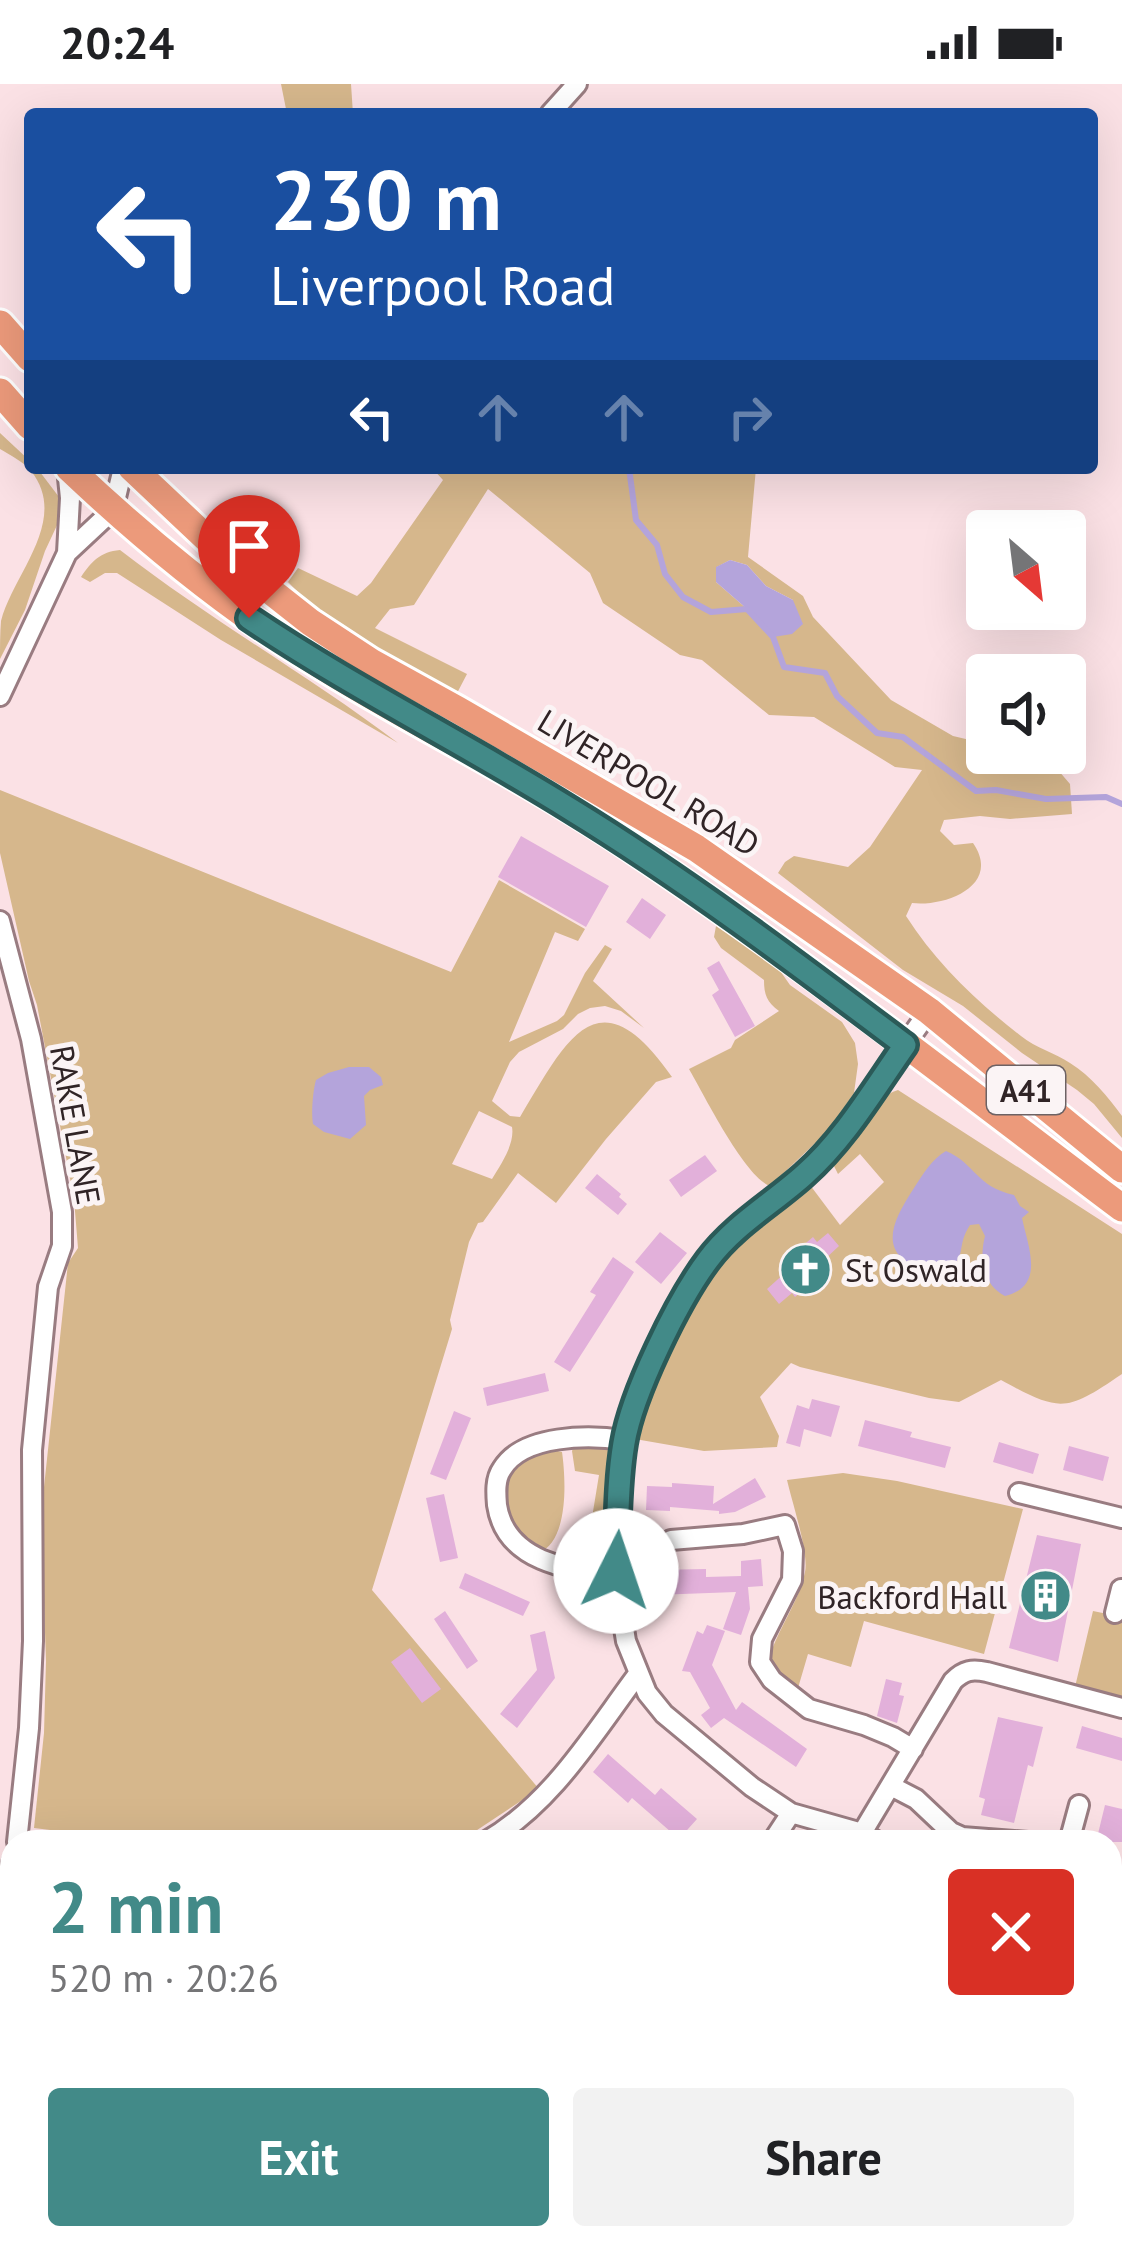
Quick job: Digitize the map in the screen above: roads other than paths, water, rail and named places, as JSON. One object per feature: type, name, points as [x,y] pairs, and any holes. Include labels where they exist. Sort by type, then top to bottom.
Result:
[{"type":"highway","points":[[0,324],[24,351]]},
{"type":"highway","points":[[0,392],[24,419]]},
{"type":"highway","name":"LIVERPOOL ROAD","points":[[75,474],[178,565],[249,618],[312,660],[610,834],[905,1045],[1122,1208]]},
{"type":"highway","name":"LIVERPOOL ROAD","points":[[158,479],[220,551],[310,622],[371,662],[697,848],[929,1010],[1122,1169]]},
{"type":"street","points":[[555,108],[577,84]]},
{"type":"street","points":[[67,553],[69,474]]},
{"type":"street","points":[[0,696],[67,553],[113,510],[126,474]]},
{"type":"street","name":"RAKE LANE","points":[[0,921],[31,1039],[62,1212],[62,1246],[48,1287],[32,1450],[33,1641],[17,1830]]},
{"type":"street","points":[[845,1830],[791,1813],[752,1787],[664,1714],[647,1693],[626,1641],[616,1571],[624,1440],[646,1377],[710,1257],[832,1148],[929,1010]]},
{"type":"street","points":[[616,1571],[583,1572],[528,1553],[512,1542],[502,1528],[496,1488],[500,1471],[512,1456],[532,1447],[581,1437],[624,1440]]},
{"type":"street","points":[[1019,1493],[1122,1519]]},
{"type":"street","points":[[671,1540],[785,1525],[793,1551],[792,1580],[762,1640],[760,1662],[772,1680],[809,1709],[893,1736],[913,1749]]},
{"type":"street","points":[[1115,1613],[1122,1587]]},
{"type":"street","points":[[873,1830],[891,1786],[962,1672],[974,1670],[1122,1708]]},
{"type":"street","points":[[501,1830],[546,1796],[638,1674]]},
{"type":"street","points":[[891,1786],[916,1799],[949,1830]]},
{"type":"street","points":[[1072,1830],[1079,1804]]},
{"type":"street","points":[[780,1830],[791,1813]]},
{"type":"waterway","points":[[630,474],[636,520],[657,545],[665,574],[683,597],[711,612],[747,609],[773,637],[784,667],[825,673],[837,696],[877,733],[903,737],[976,791],[1046,799],[1106,797],[1122,804]]},
{"type":"place","name":"St Oswald","points":[[806,1269]]},
{"type":"place","name":"Backford Hall","points":[[1046,1596]]}]
